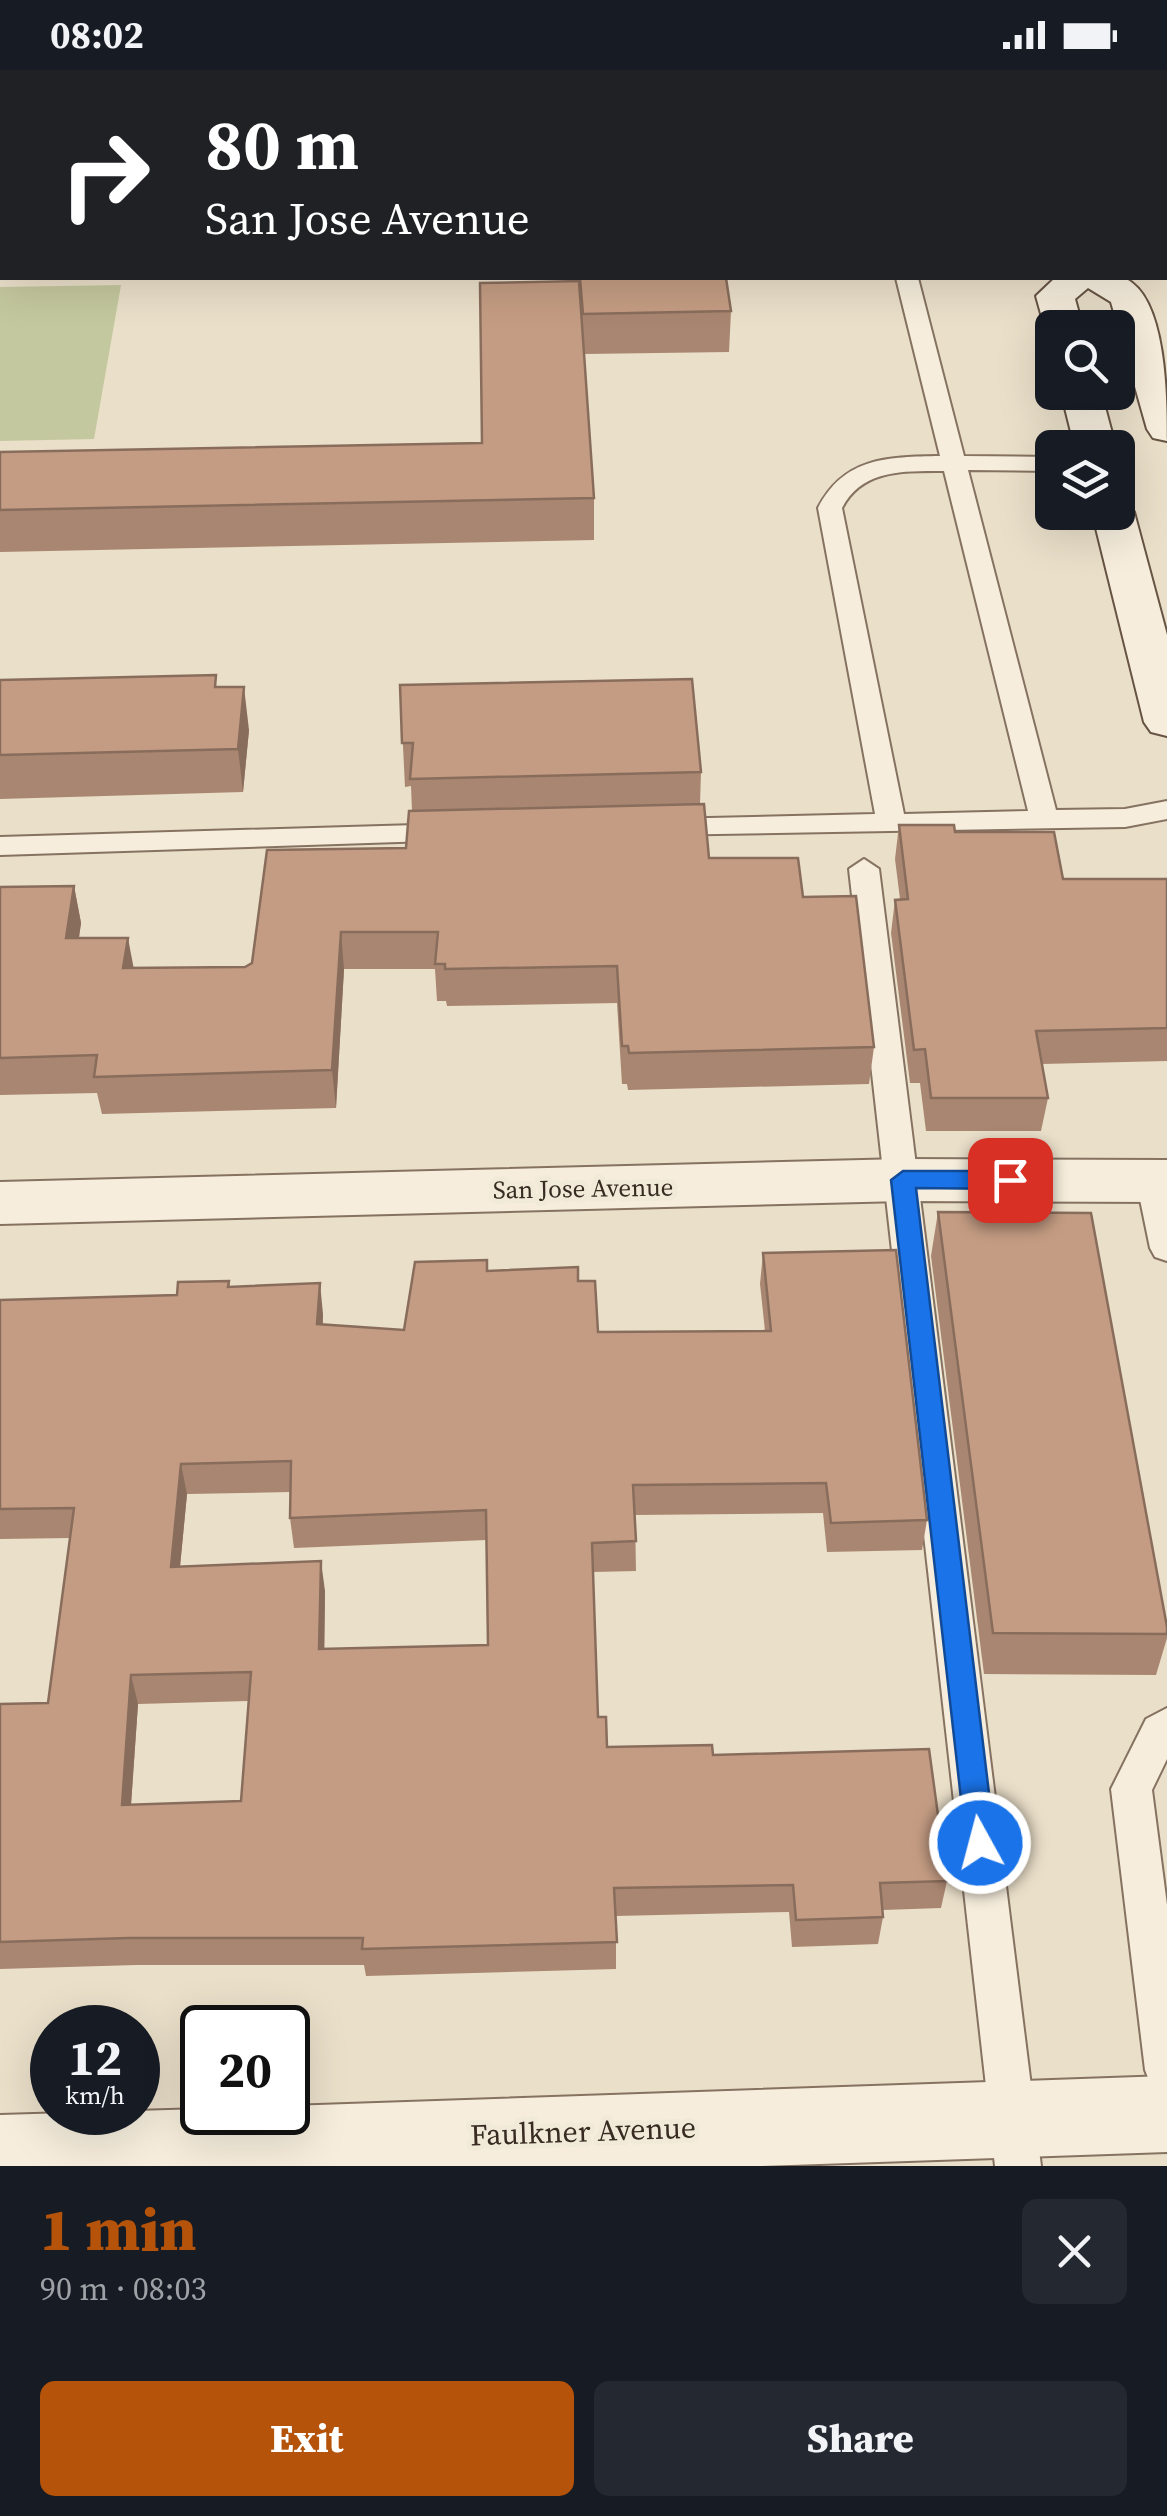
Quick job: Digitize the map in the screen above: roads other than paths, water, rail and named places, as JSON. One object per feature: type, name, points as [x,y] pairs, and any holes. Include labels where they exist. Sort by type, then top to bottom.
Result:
[{"type":"street","points":[[1059,310],[1055,296],[1075,280]]},
{"type":"street","points":[[1101,280],[1128,297],[1167,429]]},
{"type":"street","points":[[1118,530],[1167,722]]},
{"type":"street","name":"San Jose Avenue","points":[[0,1203],[903,1180],[1160,1180]]},
{"type":"street","name":"Faulkner Avenue","points":[[0,2154],[1015,2141],[1167,2114]]},
{"type":"lane","points":[[907,280],[1044,818]]},
{"type":"lane","points":[[891,821],[830,508],[842,486],[856,474],[1035,464]]},
{"type":"lane","points":[[634,828],[1125,818],[1167,810]]},
{"type":"lane","points":[[0,846],[475,833]]},
{"type":"lane","points":[[864,869],[1015,2141]]},
{"type":"lane","points":[[1160,1180],[1167,1248]]},
{"type":"lane","points":[[1167,1726],[1131,1789],[1167,2070]]}]
